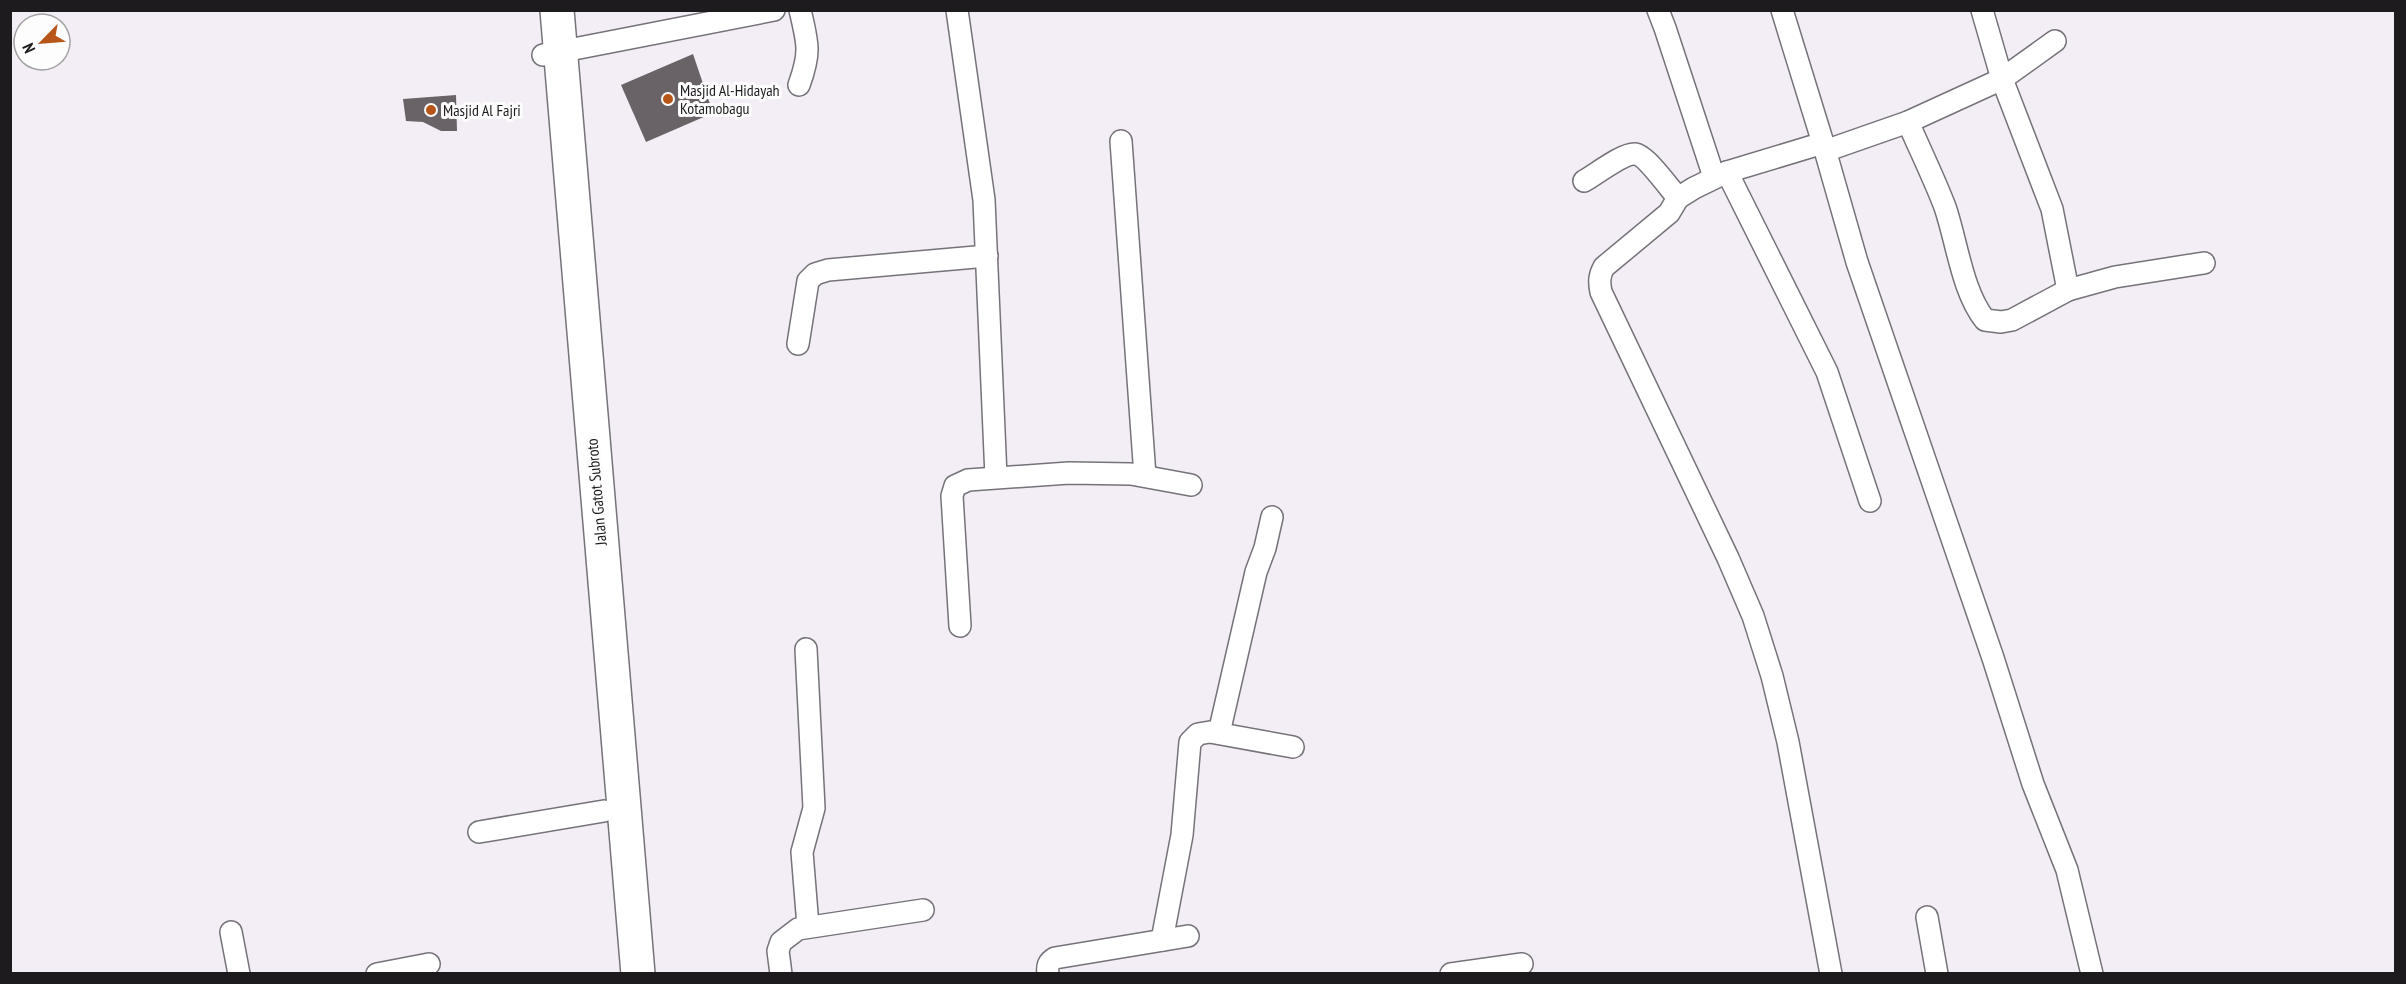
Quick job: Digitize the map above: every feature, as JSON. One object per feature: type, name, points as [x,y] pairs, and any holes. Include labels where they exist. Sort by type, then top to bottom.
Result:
[{"type":"highway","name":"Jalan Gatot Subroto","points":[[539,10],[552,53],[638,974]]},
{"type":"highway","name":"Jalan Gatot Subroto","points":[[557,10],[552,53],[604,811],[620,974]]},
{"type":"street","points":[[552,53],[774,10]]},
{"type":"street","points":[[799,85],[808,61],[800,10]]},
{"type":"street","points":[[957,10],[984,200],[996,477]]},
{"type":"street","points":[[1658,10],[1721,175],[1827,372],[1870,501]]},
{"type":"street","points":[[1782,10],[1857,262],[1993,658],[2033,784],[2067,870],[2092,974]]},
{"type":"street","points":[[1982,10],[2002,80],[2052,209],[2068,290]]},
{"type":"street","points":[[1831,974],[1788,742],[1772,676],[1753,616],[1728,558],[1601,292],[1600,274],[1604,267],[1669,213],[1678,198],[1721,175],[1908,122],[2002,80],[2055,41]]},
{"type":"street","points":[[1908,122],[1945,208],[1964,273],[1979,312],[1985,320],[2001,322],[2012,320],[2068,290],[2115,277],[2204,263]]},
{"type":"street","points":[[1121,141],[1145,476]]},
{"type":"street","points":[[1584,182],[1624,157],[1635,154],[1644,159],[1678,198]]},
{"type":"street","points":[[798,344],[808,281],[815,274],[852,267],[987,256]]},
{"type":"street","points":[[960,626],[952,496],[955,486],[968,480],[1069,473],[1145,476],[1191,485]]},
{"type":"street","points":[[1219,733],[1256,572],[1265,548],[1272,517]]},
{"type":"street","points":[[806,649],[814,808],[802,852],[808,926]]},
{"type":"street","points":[[1162,940],[1182,836],[1190,742],[1198,734],[1210,732],[1293,747]]},
{"type":"street","points":[[479,832],[604,811]]},
{"type":"street","points":[[781,974],[778,951],[781,942],[790,933],[808,926],[923,910]]},
{"type":"street","points":[[1927,917],[1937,974]]},
{"type":"street","points":[[231,932],[240,974]]},
{"type":"street","points":[[1048,974],[1047,967],[1055,958],[1188,936]]},
{"type":"street","points":[[377,974],[429,964]]},
{"type":"street","points":[[1451,974],[1522,964]]},
{"type":"building","name":"Masjid Al-Hidayah Kotamobagu","points":[[693,54],[713,113],[646,142],[621,85]]},
{"type":"building","name":"Masjid Al Fajri","points":[[456,95],[457,131],[441,131],[423,122],[406,121],[403,99]]},
{"type":"place","name":"Masjid Al-Hidayah Kotamobagu","points":[[668,99]]},
{"type":"place","name":"Masjid Al Fajri","points":[[431,110]]}]
